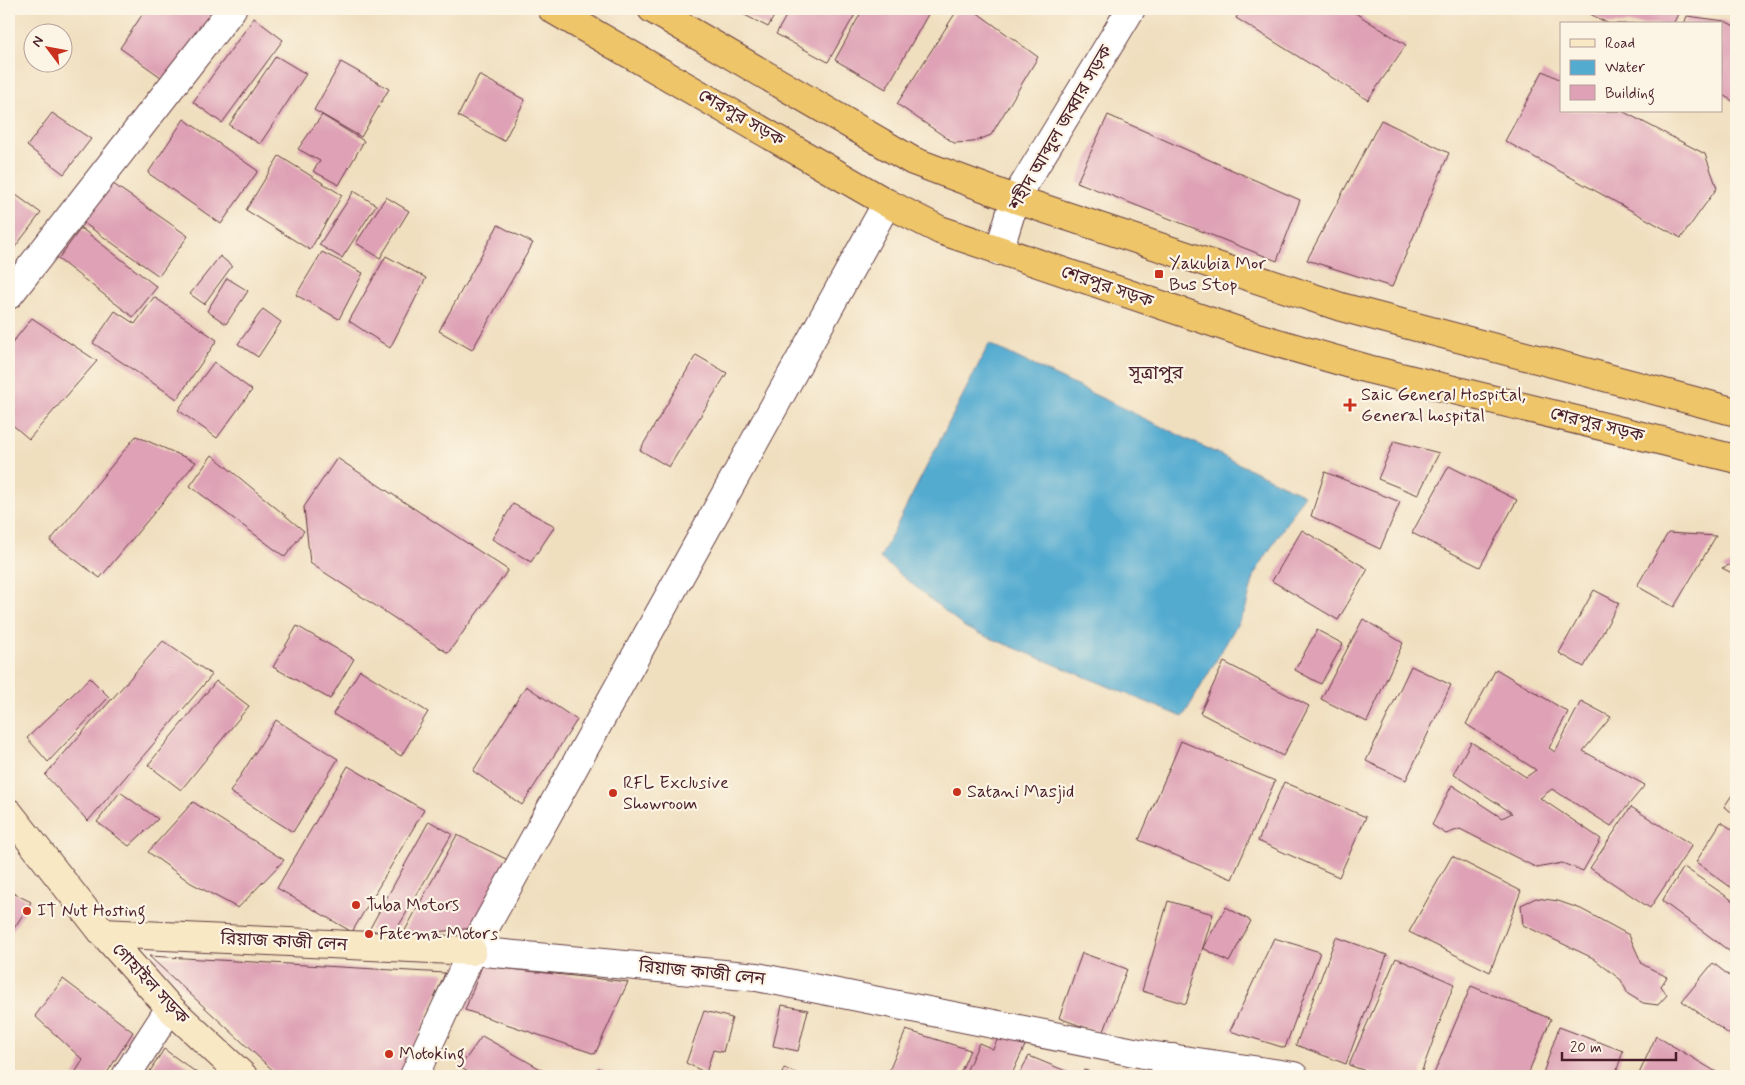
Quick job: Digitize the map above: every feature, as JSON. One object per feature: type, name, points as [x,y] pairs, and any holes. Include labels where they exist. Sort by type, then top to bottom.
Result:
[{"type":"highway","name":"শেরপুর সড়ক","points":[[552,9],[886,203],[940,230],[1250,335],[1359,366],[1736,459]]},
{"type":"highway","points":[[652,9],[913,161],[1015,200],[1341,307],[1736,412]]},
{"type":"main road","name":"গোহাইল সড়ক","points":[[9,813],[103,933],[170,1008],[243,1076]]},
{"type":"main road","name":"রিয়াজ কাজী লেন","points":[[103,933],[472,951]]},
{"type":"street","points":[[9,295],[232,9]]},
{"type":"street","name":"শহীদ আব্দুল জব্বার সড়ক","points":[[999,251],[1015,200],[1131,9]]},
{"type":"street","points":[[414,1076],[472,951],[886,203]]},
{"type":"street","name":"রিয়াজ কাজী লেন","points":[[472,951],[757,976],[1169,1067],[1294,1076]]},
{"type":"street","points":[[126,1076],[170,1008]]},
{"type":"water","points":[[989,344],[1304,495],[1255,573],[1245,611],[1183,717],[966,628],[880,558]]},
{"type":"building","points":[[146,9],[221,9],[168,82],[120,48]]},
{"type":"building","points":[[733,9],[778,9],[768,27]]},
{"type":"building","points":[[790,9],[858,9],[828,62],[776,34]]},
{"type":"building","points":[[863,9],[931,9],[886,89],[835,60]]},
{"type":"building","points":[[958,9],[972,9],[1038,57],[991,135],[973,142],[954,143],[897,104]]},
{"type":"building","points":[[1241,9],[1349,9],[1406,45],[1368,100],[1236,18]]},
{"type":"building","points":[[1581,9],[1669,9],[1678,14],[1674,22],[1605,22]]},
{"type":"building","points":[[1687,16],[1725,21],[1736,27],[1736,103],[1722,95],[1722,22],[1685,22]]},
{"type":"building","points":[[254,18],[283,40],[222,123],[193,102]]},
{"type":"building","points":[[276,56],[306,74],[260,144],[229,125]]},
{"type":"building","points":[[341,62],[389,89],[361,137],[314,110]]},
{"type":"building","points":[[1543,71],[1560,80],[1560,112],[1624,112],[1705,154],[1717,188],[1681,238],[1505,141]]},
{"type":"building","points":[[479,75],[525,100],[504,141],[458,116]]},
{"type":"building","points":[[52,113],[91,139],[64,174],[27,146]]},
{"type":"building","points":[[322,115],[364,141],[339,185],[313,171],[320,161],[298,149]]},
{"type":"building","points":[[1108,115],[1300,200],[1277,261],[1077,182]]},
{"type":"building","points":[[184,119],[258,171],[221,224],[148,173]]},
{"type":"building","points":[[1381,120],[1449,153],[1392,287],[1307,260]]},
{"type":"building","points":[[279,156],[342,195],[310,250],[246,210]]},
{"type":"building","points":[[109,181],[188,236],[159,276],[81,221]]},
{"type":"building","points":[[9,190],[41,213],[9,255]]},
{"type":"building","points":[[354,191],[376,205],[342,258],[319,245]]},
{"type":"building","points":[[386,197],[409,211],[380,258],[356,243]]},
{"type":"building","points":[[498,225],[533,243],[472,350],[439,331]]},
{"type":"building","points":[[81,228],[157,287],[133,317],[58,259]]},
{"type":"building","points":[[322,252],[363,273],[339,319],[296,295]]},
{"type":"building","points":[[220,256],[232,266],[204,304],[190,294]]},
{"type":"building","points":[[386,256],[426,278],[390,348],[349,321]]},
{"type":"building","points":[[227,278],[248,291],[226,324],[207,311]]},
{"type":"building","points":[[154,297],[217,340],[177,399],[93,343],[115,311],[135,324]]},
{"type":"building","points":[[263,309],[281,322],[258,357],[238,344]]},
{"type":"building","points":[[32,318],[97,361],[29,439],[9,422],[9,347]]},
{"type":"building","points":[[696,355],[727,373],[669,467],[640,450]]},
{"type":"building","points":[[214,362],[252,390],[217,438],[178,410]]},
{"type":"building","points":[[136,436],[196,462],[100,578],[50,541]]},
{"type":"building","points":[[1394,441],[1439,453],[1418,495],[1378,479]]},
{"type":"building","points":[[212,455],[304,531],[285,557],[190,486]]},
{"type":"building","points":[[337,458],[508,570],[448,653],[310,563],[304,507]]},
{"type":"building","points":[[1449,466],[1517,500],[1480,567],[1412,533]]},
{"type":"building","points":[[1325,472],[1400,502],[1380,549],[1311,516]]},
{"type":"building","points":[[513,504],[555,526],[531,562],[492,539]]},
{"type":"building","points":[[1302,530],[1368,569],[1338,620],[1272,581]]},
{"type":"building","points":[[1668,533],[1716,536],[1674,607],[1637,586]]},
{"type":"building","points":[[1736,562],[1736,575],[1722,568]]},
{"type":"building","points":[[1594,590],[1619,603],[1584,667],[1559,653]]},
{"type":"building","points":[[1363,619],[1403,643],[1367,722],[1321,699]]},
{"type":"building","points":[[297,626],[354,659],[330,699],[273,667]]},
{"type":"building","points":[[1317,630],[1343,644],[1321,684],[1295,670]]},
{"type":"building","points":[[163,641],[212,675],[88,821],[45,775]]},
{"type":"building","points":[[1224,662],[1309,706],[1283,756],[1200,713]]},
{"type":"building","points":[[1411,666],[1451,685],[1406,780],[1366,761]]},
{"type":"building","points":[[1496,669],[1568,712],[1549,748],[1555,752],[1581,701],[1611,717],[1583,751],[1645,785],[1611,826],[1552,789],[1540,798],[1601,839],[1583,871],[1562,863],[1537,868],[1460,829],[1446,834],[1432,825],[1452,785],[1502,818],[1512,813],[1453,774],[1471,742],[1526,777],[1536,770],[1466,724]]},
{"type":"building","points":[[360,670],[428,712],[401,756],[333,714]]},
{"type":"building","points":[[90,678],[109,697],[48,762],[27,738]]},
{"type":"building","points":[[216,681],[249,706],[181,790],[148,765]]},
{"type":"building","points":[[526,686],[577,720],[522,805],[473,771]]},
{"type":"building","points":[[276,720],[338,759],[293,832],[230,792]]},
{"type":"building","points":[[1181,741],[1275,781],[1232,879],[1139,840]]},
{"type":"building","points":[[348,766],[424,810],[352,932],[277,888]]},
{"type":"building","points":[[1284,782],[1366,817],[1339,877],[1258,841]]},
{"type":"building","points":[[1736,789],[1736,815],[1724,807]]},
{"type":"building","points":[[120,792],[158,819],[129,846],[97,822]]},
{"type":"building","points":[[193,802],[284,860],[238,908],[191,883],[148,852]]},
{"type":"building","points":[[1631,807],[1692,845],[1650,908],[1590,868]]},
{"type":"building","points":[[429,821],[452,834],[394,934],[369,930]]},
{"type":"building","points":[[1721,822],[1736,832],[1736,891],[1696,862]]},
{"type":"building","points":[[457,835],[508,860],[472,928],[402,936]]},
{"type":"building","points":[[1452,856],[1521,891],[1490,972],[1409,932]]},
{"type":"building","points":[[1684,867],[1736,903],[1736,956],[1662,901]]},
{"type":"building","points":[[9,891],[31,902],[9,936]]},
{"type":"building","points":[[1536,898],[1558,901],[1581,909],[1629,935],[1642,964],[1667,977],[1661,986],[1667,995],[1658,1005],[1643,1003],[1628,994],[1621,980],[1593,958],[1523,925],[1521,905]]},
{"type":"building","points":[[1168,901],[1213,914],[1186,1004],[1142,991]]},
{"type":"building","points":[[1226,907],[1251,921],[1229,962],[1203,948]]},
{"type":"building","points":[[1336,937],[1387,955],[1346,1064],[1296,1045]]},
{"type":"building","points":[[1274,938],[1320,952],[1285,1048],[1230,1031]]},
{"type":"building","points":[[1082,953],[1127,969],[1103,1034],[1059,1018]]},
{"type":"building","points":[[149,956],[445,973],[402,1076],[279,1076]]},
{"type":"building","points":[[1396,958],[1454,984],[1420,1076],[1379,1076],[1349,1065]]},
{"type":"building","points":[[1713,963],[1736,981],[1736,1039],[1682,1001]]},
{"type":"building","points":[[482,966],[628,982],[595,1054],[465,1010]]},
{"type":"building","points":[[63,979],[133,1032],[105,1076],[73,1076],[83,1060],[35,1016]]},
{"type":"building","points":[[1471,986],[1551,1019],[1527,1076],[1433,1076]]},
{"type":"building","points":[[782,1005],[808,1010],[798,1051],[773,1046]]},
{"type":"building","points":[[704,1011],[732,1018],[723,1052],[713,1050],[706,1073],[686,1063]]},
{"type":"building","points":[[1559,1027],[1623,1051],[1615,1076],[1542,1076]]},
{"type":"building","points":[[906,1030],[970,1050],[959,1076],[887,1076]]},
{"type":"building","points":[[1001,1032],[1028,1039],[1011,1076],[964,1076],[979,1043],[993,1049]]},
{"type":"building","points":[[482,1036],[553,1076],[474,1076],[460,1067]]},
{"type":"building","points":[[1656,1036],[1723,1076],[1638,1076]]},
{"type":"building","points":[[164,1049],[197,1073],[195,1076],[147,1076]]},
{"type":"building","points":[[1029,1056],[1078,1076],[1018,1076]]},
{"type":"building","points":[[598,1068],[615,1076],[593,1076]]},
{"type":"building","points":[[784,1068],[803,1076],[781,1076]]},
{"type":"building","points":[[1084,1070],[1106,1076],[1081,1076]]},
{"type":"place","name":"Yakubia Mor Bus Stop","points":[[1159,274]]},
{"type":"place","name":"Saic General Hospital, General hospital","points":[[1350,405]]},
{"type":"place","name":"Satani Masjid","points":[[957,792]]},
{"type":"place","name":"RFL Exclusive Showroom","points":[[613,793]]},
{"type":"place","name":"Tuba Motors","points":[[356,905]]},
{"type":"place","name":"IT Nut Hosting","points":[[27,911]]},
{"type":"place","name":"Fatema Motors","points":[[369,934]]},
{"type":"place","name":"Motoking","points":[[389,1054]]},
{"type":"district","name":"সূত্রাপুর","points":[[1156,373]]}]
